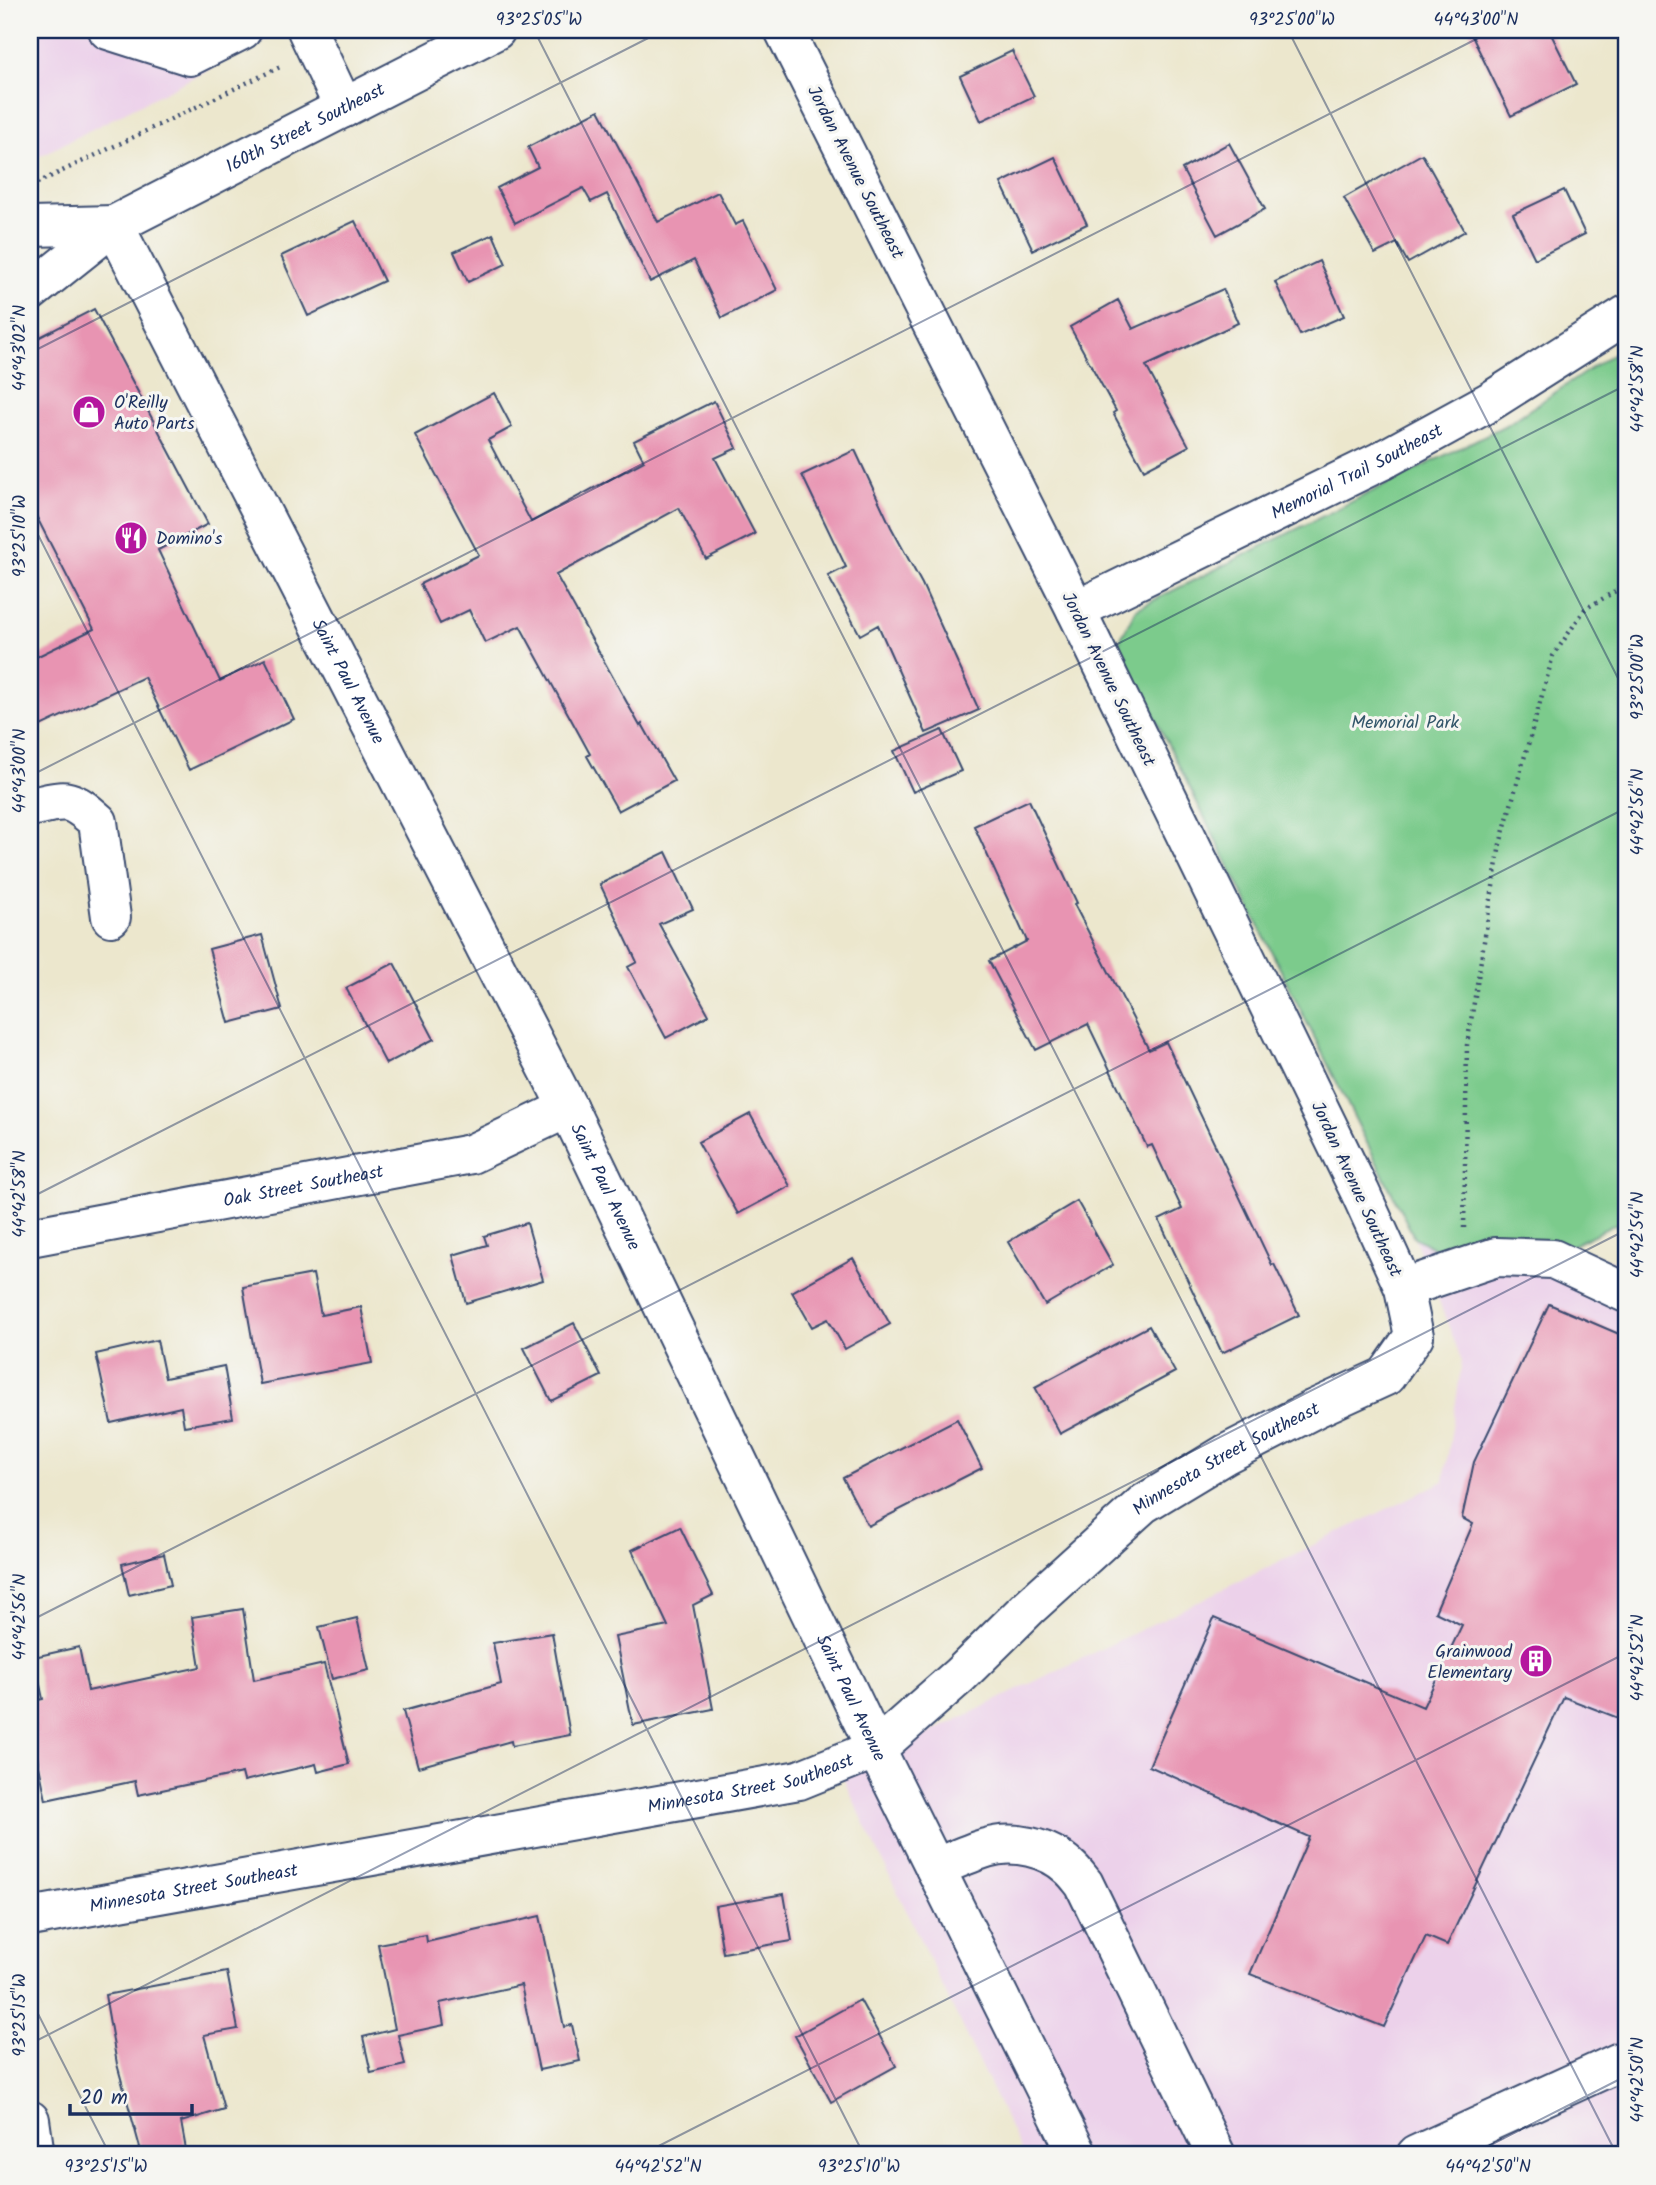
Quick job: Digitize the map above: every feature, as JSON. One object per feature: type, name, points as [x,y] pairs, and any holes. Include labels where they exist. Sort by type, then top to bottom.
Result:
[{"type":"street","points":[[108,30],[190,55],[242,30]]},
{"type":"street","name":"160th Street Southeast","points":[[30,292],[114,225],[496,30]]},
{"type":"street","name":"Jordan Avenue Southeast","points":[[784,30],[1076,611],[1354,1180],[1404,1288],[1415,1336]]},
{"type":"street","points":[[312,40],[344,108]]},
{"type":"street","name":"160th Street Southeast","points":[[30,227],[114,225]]},
{"type":"street","name":"Saint Paul Avenue","points":[[114,225],[568,1108],[876,1749],[1079,2155]]},
{"type":"street","name":"Memorial Trail Southeast","points":[[1076,611],[1381,461],[1489,402],[1626,315]]},
{"type":"street","points":[[30,807],[63,800],[78,805],[98,822],[111,916]]},
{"type":"street","name":"Oak Street Southeast","points":[[30,1237],[471,1154],[568,1108]]},
{"type":"street","points":[[1404,1288],[1496,1257],[1553,1259],[1626,1293]]},
{"type":"street","name":"Minnesota Street Southeast","points":[[30,1917],[799,1780],[876,1749],[960,1675],[1028,1608],[1143,1504],[1226,1454],[1386,1376],[1415,1336]]},
{"type":"street","points":[[935,1868],[988,1847],[1007,1844],[1040,1850],[1070,1867],[1084,1884],[1216,2155]]},
{"type":"street","points":[[1416,2155],[1626,2059]]},
{"type":"street","points":[[30,2120],[35,2155]]},
{"type":"path","points":[[30,186],[312,40]]},
{"type":"path","points":[[1464,1230],[1467,1045],[1500,844],[1553,656],[1585,609],[1626,585]]},
{"type":"shaded area","points":[[30,30],[285,30],[30,161]]},
{"type":"shaded area","points":[[1414,1237],[1453,1259],[1569,1247],[1626,1265],[1626,2154],[1023,2155],[842,1776],[1444,1481],[1462,1361]]},
{"type":"green space","name":"Memorial Park","points":[[1626,345],[1626,1219],[1569,1247],[1453,1259],[1414,1237],[1118,644],[1136,609],[1508,424]]},
{"type":"building","points":[[1469,30],[1549,30],[1576,84],[1511,116]]},
{"type":"building","points":[[1012,51],[1034,96],[981,121],[960,76]]},
{"type":"building","points":[[599,110],[658,222],[718,192],[735,225],[743,221],[777,290],[722,318],[694,260],[650,282],[607,194],[591,202],[583,188],[515,223],[497,188],[538,167],[528,147]]},
{"type":"building","points":[[1229,143],[1265,209],[1217,235],[1182,169]]},
{"type":"building","points":[[1422,154],[1465,231],[1408,263],[1397,243],[1375,254],[1344,198]]},
{"type":"building","points":[[1055,157],[1087,224],[1033,250],[1001,183]]},
{"type":"building","points":[[1564,190],[1585,234],[1535,259],[1513,214]]},
{"type":"building","points":[[355,221],[384,281],[308,316],[281,256]]},
{"type":"building","points":[[493,234],[506,264],[468,282],[454,252]]},
{"type":"building","points":[[1319,261],[1344,316],[1300,335],[1275,282]]},
{"type":"building","points":[[1223,289],[1238,323],[1146,366],[1189,446],[1144,470],[1113,413],[1116,411],[1070,327],[1118,300],[1133,329]]},
{"type":"building","points":[[94,309],[208,524],[158,550],[220,681],[265,659],[294,719],[189,770],[144,677],[30,731],[30,660],[94,629],[30,504],[30,342]]},
{"type":"building","points":[[494,393],[512,427],[488,440],[531,522],[644,461],[634,441],[714,401],[737,448],[715,458],[755,534],[706,559],[679,508],[556,575],[640,726],[642,724],[674,781],[618,811],[520,626],[485,643],[469,610],[440,624],[420,584],[479,555],[415,435]]},
{"type":"building","points":[[855,450],[891,527],[922,584],[979,710],[926,733],[878,625],[860,635],[828,576],[846,567],[802,475]]},
{"type":"building","points":[[942,730],[961,771],[913,792],[894,751]]},
{"type":"building","points":[[1029,800],[1077,903],[1074,904],[1149,1050],[1166,1042],[1272,1265],[1274,1264],[1299,1315],[1222,1353],[1159,1220],[1182,1209],[1152,1145],[1147,1147],[1088,1024],[1036,1050],[989,961],[1027,941],[974,826]]},
{"type":"building","points":[[666,852],[693,909],[659,924],[709,1015],[666,1038],[628,967],[637,962],[600,884]]},
{"type":"building","points":[[262,935],[282,1009],[229,1023],[209,949]]},
{"type":"building","points":[[394,963],[434,1039],[386,1064],[346,988]]},
{"type":"building","points":[[750,1114],[790,1186],[738,1214],[698,1142]]},
{"type":"building","points":[[1077,1201],[1113,1265],[1045,1305],[1008,1242]]},
{"type":"building","points":[[527,1223],[543,1280],[466,1303],[453,1255],[487,1245],[484,1236]]},
{"type":"building","points":[[853,1258],[890,1324],[845,1349],[828,1319],[812,1327],[792,1292]]},
{"type":"building","points":[[313,1274],[321,1315],[361,1307],[372,1363],[260,1384],[243,1287]]},
{"type":"building","name":"Grainwood Elementary","points":[[1549,1304],[1626,1337],[1626,1721],[1564,1697],[1447,1945],[1426,1936],[1384,2027],[1250,1974],[1309,1837],[1149,1766],[1214,1618],[1423,1707],[1462,1625],[1435,1612],[1473,1524],[1462,1518],[1474,1462]]},
{"type":"building","points":[[574,1323],[601,1376],[551,1401],[524,1348]]},
{"type":"building","points":[[1149,1326],[1175,1372],[1060,1434],[1035,1387]]},
{"type":"building","points":[[157,1340],[165,1378],[224,1366],[233,1418],[184,1426],[181,1407],[111,1423],[96,1354]]},
{"type":"building","points":[[957,1419],[982,1468],[868,1526],[843,1478]]},
{"type":"building","points":[[680,1527],[713,1595],[693,1605],[713,1709],[633,1725],[615,1637],[668,1626],[632,1550]]},
{"type":"building","points":[[164,1554],[171,1585],[129,1595],[122,1564]]},
{"type":"building","points":[[243,1609],[254,1680],[324,1664],[349,1764],[318,1772],[316,1764],[244,1781],[242,1773],[138,1795],[135,1781],[46,1800],[30,1722],[30,1702],[43,1699],[34,1657],[79,1647],[88,1691],[200,1667],[192,1617]]},
{"type":"building","points":[[357,1618],[369,1670],[332,1679],[319,1627]]},
{"type":"building","points":[[552,1633],[570,1735],[512,1746],[511,1741],[418,1767],[403,1711],[501,1684],[493,1643]]},
{"type":"building","points":[[784,1894],[792,1941],[723,1953],[715,1906]]},
{"type":"building","points":[[540,1916],[564,2027],[572,2025],[580,2061],[539,2070],[521,1985],[440,2003],[444,2025],[398,2035],[405,2065],[371,2073],[363,2037],[395,2029],[378,1944],[426,1935],[427,1942]]},
{"type":"building","points":[[227,1972],[238,2029],[204,2035],[224,2109],[181,2122],[187,2155],[142,2155],[117,2064],[105,1995]]},
{"type":"building","points":[[860,2000],[896,2066],[831,2102],[795,2036]]},
{"type":"place","name":"O'Reilly Auto Parts","points":[[89,412]]},
{"type":"place","name":"Domino's","points":[[131,538]]},
{"type":"place","name":"Grainwood Elementary","points":[[1536,1661]]}]
